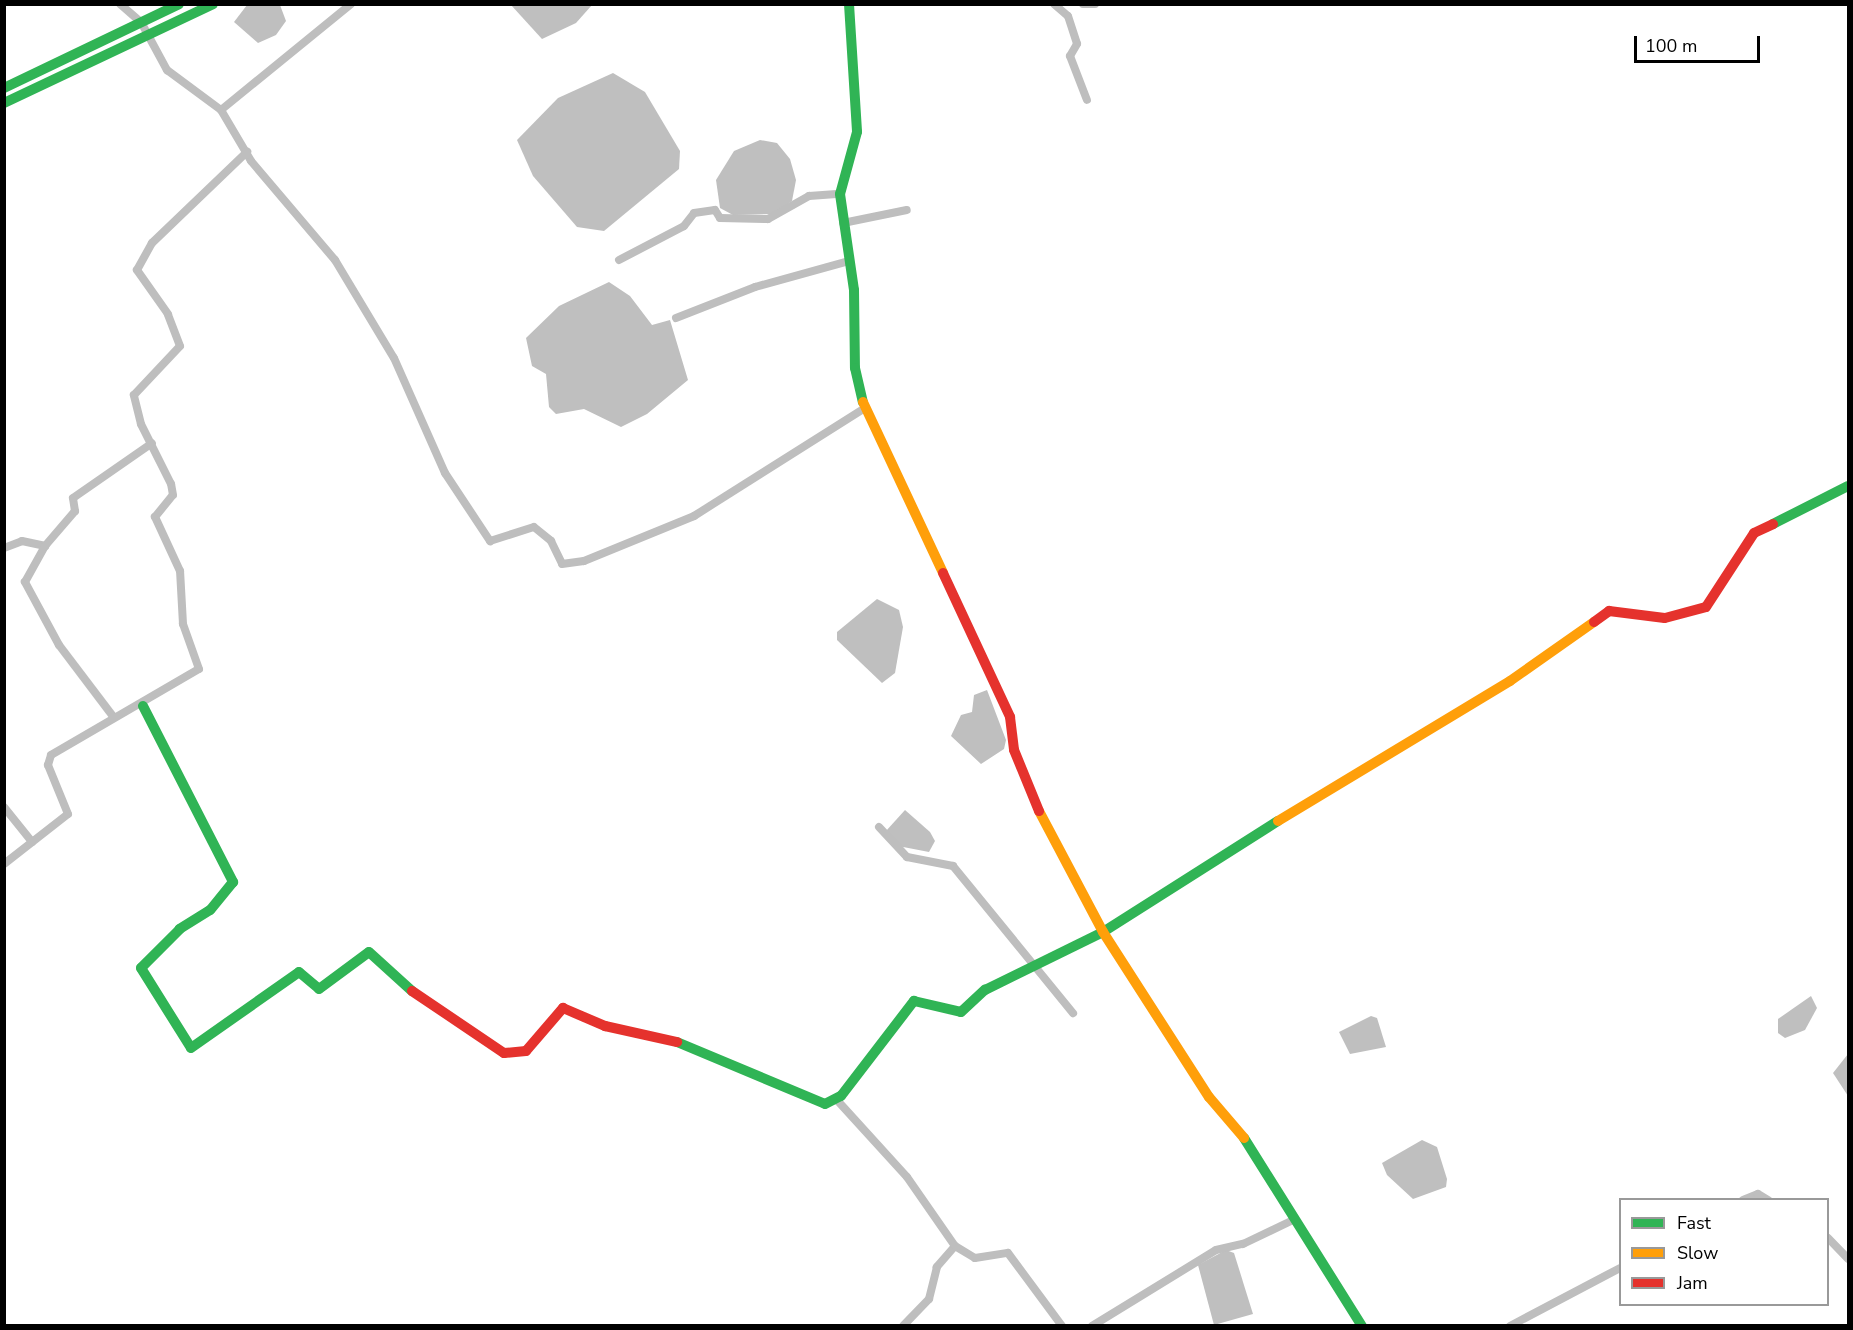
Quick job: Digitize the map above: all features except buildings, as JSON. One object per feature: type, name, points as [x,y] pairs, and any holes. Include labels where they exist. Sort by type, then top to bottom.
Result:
[{"type":"street","points":[[120,4],[141,22],[167,70],[221,110],[247,152],[351,285],[394,358],[445,473],[490,541],[534,527],[551,542],[562,564],[584,561],[694,516],[865,408]]},
{"type":"street","points":[[4,88],[179,4]]},
{"type":"street","points":[[4,103],[213,4]]},
{"type":"street","points":[[221,110],[351,4]]},
{"type":"street","points":[[849,4],[857,132],[840,194],[849,261],[855,368],[865,408],[1010,717],[1014,750],[1052,841],[1103,932],[1209,1097],[1252,1148],[1293,1220],[1362,1326]]},
{"type":"street","points":[[1054,4],[1068,16],[1077,45],[1070,56],[1087,100]]},
{"type":"street","points":[[1083,4],[1095,4]]},
{"type":"street","points":[[4,864],[68,814],[48,765],[51,755],[112,715],[143,706],[199,669],[183,624],[180,571],[155,517],[172,495],[134,395],[180,346],[168,314],[137,270],[141,256],[247,152]]},
{"type":"street","points":[[619,261],[684,226],[694,213],[715,210],[720,218],[768,219],[809,196],[840,194]]},
{"type":"street","points":[[843,223],[907,210]]},
{"type":"street","points":[[676,318],[755,287],[849,261]]},
{"type":"street","points":[[112,715],[27,595],[24,582],[45,546],[75,511],[73,498],[81,490],[152,443]]},
{"type":"street","points":[[143,706],[232,882],[210,910],[180,929],[141,968],[190,1048],[299,972],[319,989],[369,952],[397,981],[504,1053],[526,1051],[563,1008],[605,1026],[669,1039],[825,1104],[836,1099],[914,1001],[961,1012],[985,990],[1037,967],[1103,932],[1196,870],[1510,681],[1609,611],[1665,618],[1706,607],[1754,533],[1848,486]]},
{"type":"street","points":[[4,548],[22,541],[45,546]]},
{"type":"street","points":[[4,807],[32,842]]},
{"type":"street","points":[[879,827],[907,857],[953,866],[1073,1012]]},
{"type":"street","points":[[836,1099],[907,1178],[955,1246],[975,1258],[1008,1253],[1062,1326]]},
{"type":"street","points":[[1748,1198],[1758,1194],[1765,1198]]},
{"type":"street","points":[[1092,1326],[1216,1250],[1243,1244],[1293,1220]]},
{"type":"street","points":[[1829,1240],[1848,1259]]},
{"type":"street","points":[[903,1326],[929,1299],[937,1267],[955,1246]]},
{"type":"street","points":[[1510,1326],[1619,1270]]},
{"type":"shaded area","points":[[247,5],[280,5],[286,21],[276,35],[258,43],[234,22]]},
{"type":"shaded area","points":[[511,5],[592,5],[576,23],[542,39]]},
{"type":"shaded area","points":[[613,73],[645,92],[680,151],[679,169],[604,231],[577,227],[533,176],[517,140],[558,98]]},
{"type":"shaded area","points":[[760,140],[777,143],[790,159],[796,180],[792,201],[774,214],[733,215],[720,208],[716,180],[734,151]]},
{"type":"shaded area","points":[[609,282],[630,296],[652,325],[670,320],[688,380],[647,414],[621,427],[584,409],[556,414],[549,407],[546,374],[532,366],[526,338],[559,306]]},
{"type":"shaded area","points":[[877,599],[899,610],[903,627],[895,673],[882,683],[837,640],[837,632]]},
{"type":"shaded area","points":[[987,690],[1006,740],[1004,749],[981,764],[951,736],[961,715],[972,712],[974,695]]},
{"type":"shaded area","points":[[905,810],[930,832],[935,841],[929,852],[898,846],[886,831]]},
{"type":"shaded area","points":[[1811,996],[1817,1008],[1805,1030],[1785,1038],[1778,1033],[1778,1019]]},
{"type":"shaded area","points":[[1371,1016],[1377,1018],[1386,1047],[1350,1054],[1339,1032]]},
{"type":"shaded area","points":[[1848,1054],[1848,1096],[1833,1073]]},
{"type":"shaded area","points":[[1422,1140],[1437,1147],[1447,1179],[1446,1187],[1413,1199],[1387,1175],[1382,1163]]},
{"type":"shaded area","points":[[1226,1250],[1234,1253],[1253,1314],[1214,1325],[1198,1265]]},
{"type":"traffic: fast","points":[[4,88],[179,4]]},
{"type":"traffic: fast","points":[[4,103],[213,4]]},
{"type":"traffic: fast","points":[[849,4],[857,132],[840,194],[854,290],[855,368],[863,402]]},
{"type":"traffic: fast","points":[[1773,524],[1848,486]]},
{"type":"traffic: fast","points":[[143,706],[233,882],[210,910],[180,929],[141,968],[191,1048],[299,972],[319,989],[369,952],[412,991]]},
{"type":"traffic: fast","points":[[677,1042],[825,1104],[841,1096],[914,1001],[961,1012],[985,990],[1103,932],[1278,821]]},
{"type":"traffic: fast","points":[[1244,1138],[1362,1326]]},
{"type":"traffic: slow","points":[[863,402],[943,573]]},
{"type":"traffic: slow","points":[[1278,821],[1510,681],[1594,622]]},
{"type":"traffic: slow","points":[[1039,811],[1103,932],[1209,1097],[1244,1138]]},
{"type":"traffic: jam","points":[[1594,622],[1609,611],[1665,618],[1706,607],[1754,533],[1773,524]]},
{"type":"traffic: jam","points":[[943,573],[1010,717],[1014,750],[1039,811]]},
{"type":"traffic: jam","points":[[412,991],[504,1053],[526,1051],[563,1008],[605,1026],[677,1042]]}]
